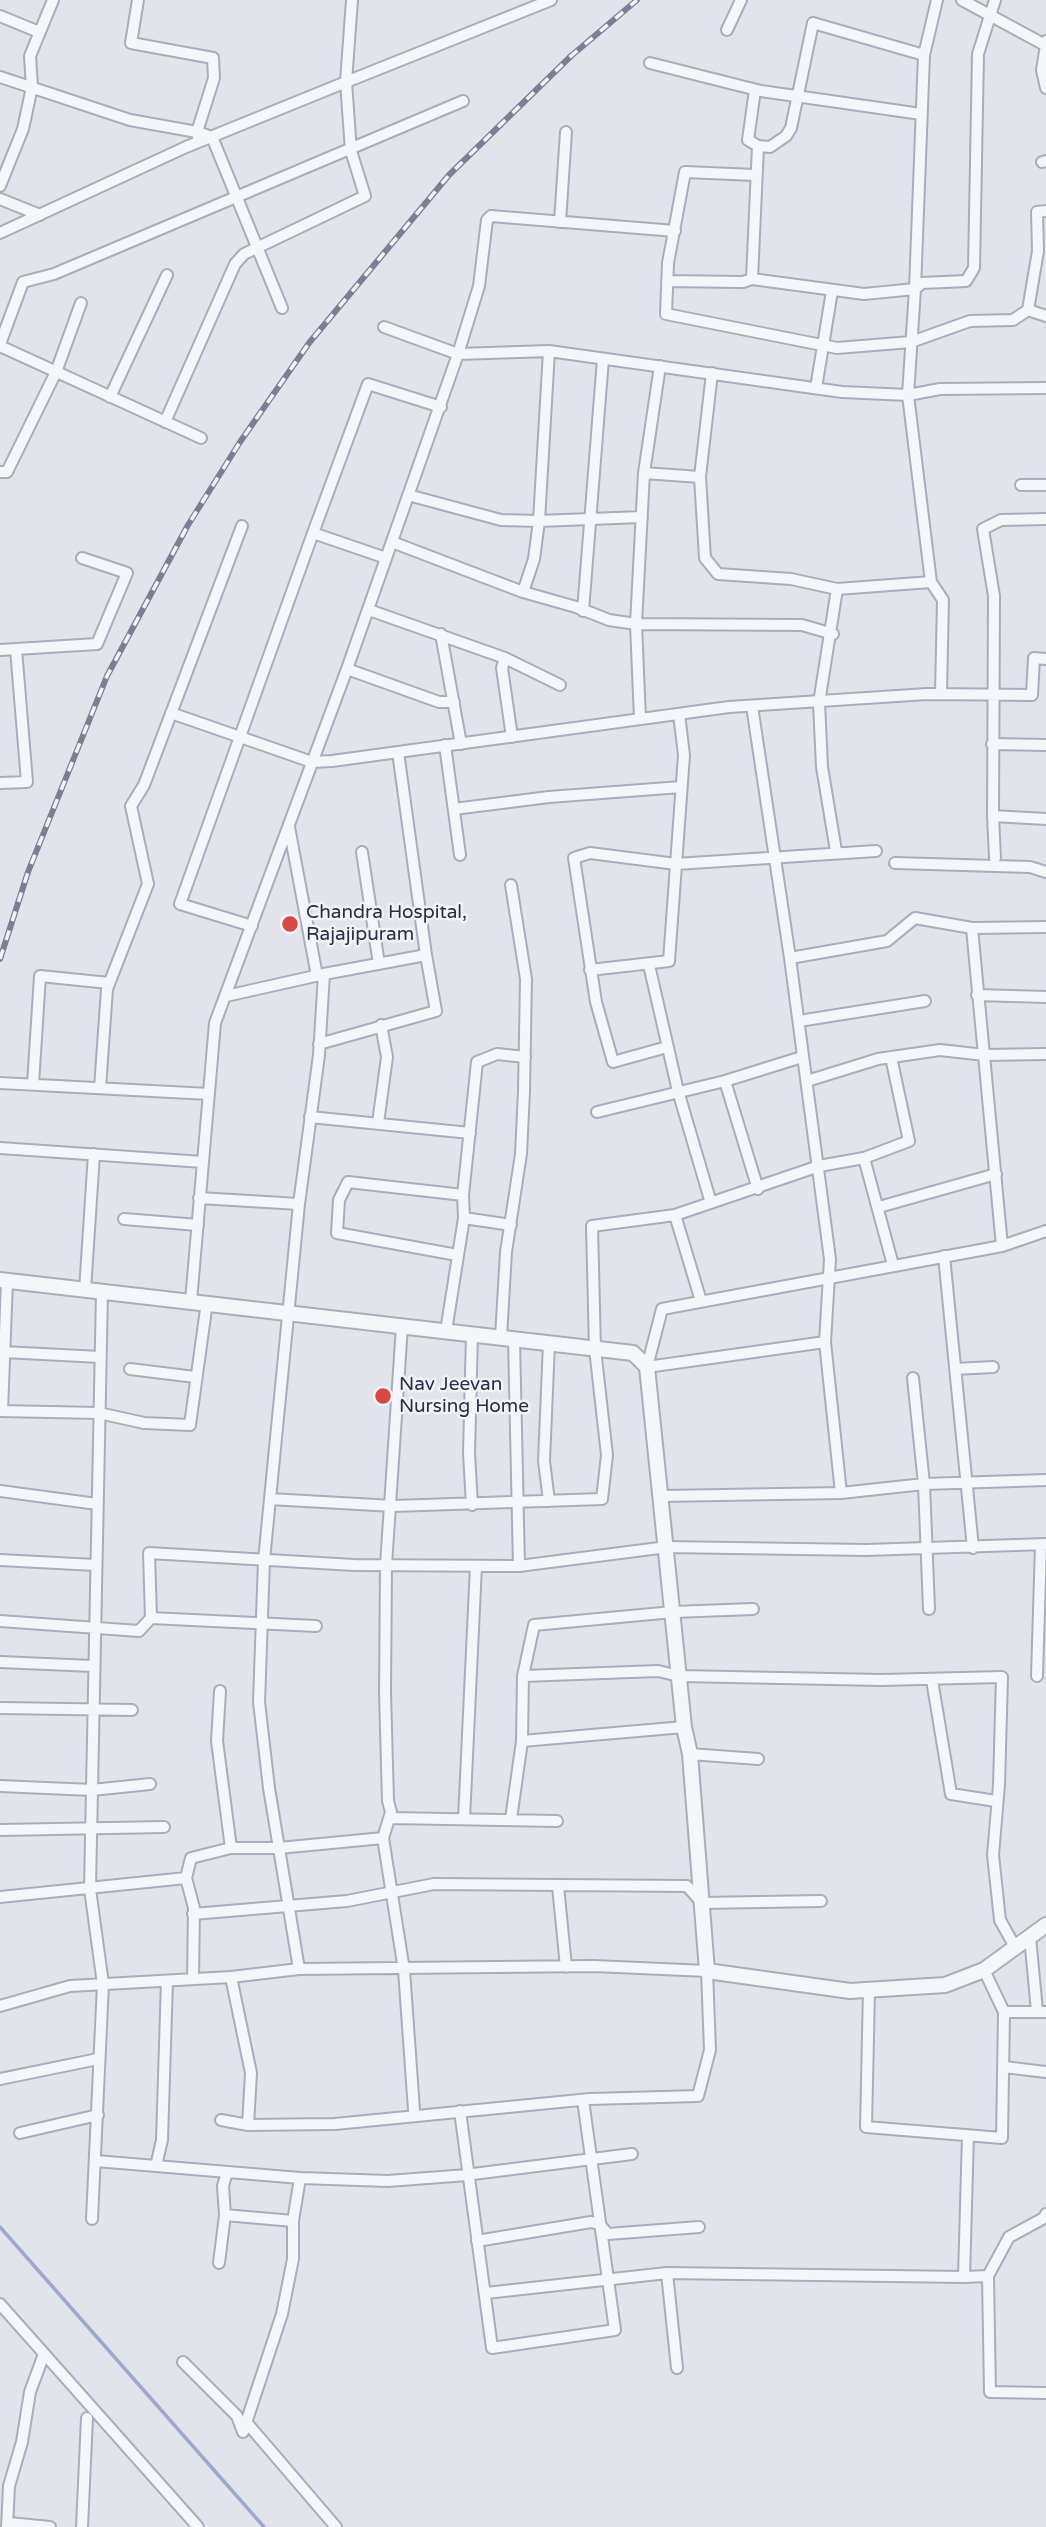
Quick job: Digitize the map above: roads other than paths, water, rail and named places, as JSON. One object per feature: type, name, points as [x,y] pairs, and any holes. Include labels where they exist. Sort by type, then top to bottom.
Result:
[{"type":"street","points":[[0,186],[23,129],[32,87],[30,56],[53,0]]},
{"type":"street","points":[[0,233],[198,137],[214,78],[213,58],[131,43],[138,0]]},
{"type":"street","points":[[165,422],[235,264],[255,247],[365,196],[351,150],[346,82],[352,0]]},
{"type":"street","points":[[0,76],[130,120],[198,137],[212,137],[551,0]]},
{"type":"street","points":[[727,30],[741,0]]},
{"type":"street","points":[[937,0],[924,55],[908,395],[931,582],[943,600],[941,694]]},
{"type":"street","points":[[962,0],[1046,44],[1042,70],[1046,88]]},
{"type":"street","points":[[667,281],[743,282],[752,279],[864,294],[915,289],[922,283],[966,281],[974,268],[979,48],[995,0]]},
{"type":"street","points":[[0,16],[39,32]]},
{"type":"street","points":[[755,90],[748,140],[758,146],[770,147],[791,128],[813,23],[924,55]]},
{"type":"street","points":[[650,63],[755,90],[921,114]]},
{"type":"street","points":[[201,438],[0,345],[23,282],[54,274],[463,101]]},
{"type":"street","points":[[560,222],[566,132]]},
{"type":"street","points":[[212,137],[282,308]]},
{"type":"street","points":[[752,279],[758,146]]},
{"type":"street","points":[[755,175],[685,173],[667,281],[666,314],[837,348],[911,342],[970,321],[1013,320],[1027,310],[1042,251],[1037,212],[1046,211]]},
{"type":"street","points":[[0,199],[40,215]]},
{"type":"street","points":[[191,1301],[215,1023],[369,610],[458,354],[479,286],[487,219],[491,216],[675,230]]},
{"type":"street","points":[[110,397],[167,275]]},
{"type":"street","points":[[816,388],[832,291]]},
{"type":"street","points":[[0,472],[7,472],[56,372],[81,303]]},
{"type":"street","points":[[1027,310],[1046,316]]},
{"type":"street","points":[[384,327],[458,354],[549,351],[816,388],[908,395],[940,389],[1046,388]]},
{"type":"street","points":[[523,592],[534,559],[539,522],[549,351]]},
{"type":"street","points":[[583,611],[603,359]]},
{"type":"street","points":[[640,719],[636,624],[644,473],[660,366]]},
{"type":"street","points":[[712,373],[700,477],[705,558],[718,574],[791,579],[838,589],[931,582]]},
{"type":"street","points":[[252,926],[180,904],[313,533],[368,384],[440,407]]},
{"type":"street","points":[[644,473],[700,477]]},
{"type":"street","points":[[1021,485],[1046,485]]},
{"type":"street","points":[[408,495],[501,520],[539,522],[642,517]]},
{"type":"street","points":[[995,858],[992,744],[994,596],[983,529],[1001,520],[1046,519]]},
{"type":"street","points":[[100,1088],[109,983],[148,884],[131,806],[144,785],[242,526]]},
{"type":"street","points":[[313,533],[386,558]]},
{"type":"street","points":[[392,542],[523,592],[609,620],[636,624],[802,625],[833,634]]},
{"type":"street","points":[[0,650],[97,644],[127,573],[82,558]]},
{"type":"street","points":[[836,852],[822,767],[820,703],[838,589]]},
{"type":"street","points":[[369,610],[505,658],[560,685]]},
{"type":"street","points":[[441,634],[461,744]]},
{"type":"street","points":[[0,783],[27,782],[16,649]]},
{"type":"street","points":[[505,658],[502,668],[512,737]]},
{"type":"street","points":[[171,713],[312,762],[752,706],[941,694],[1032,695],[1034,658],[1046,659]]},
{"type":"street","points":[[347,669],[439,702],[454,702]]},
{"type":"street","points":[[752,706],[799,1021],[830,1259],[825,1342],[841,1493]]},
{"type":"street","points":[[590,970],[630,963],[649,965],[669,961],[684,755],[680,714]]},
{"type":"street","points":[[992,744],[1046,745]]},
{"type":"street","points":[[445,746],[460,855]]},
{"type":"street","points":[[319,1044],[436,1011],[398,752]]},
{"type":"street","points":[[454,809],[548,797],[681,787]]},
{"type":"street","points":[[993,816],[1046,819]]},
{"type":"street","points":[[289,826],[321,975],[319,1044],[299,1204],[264,1560],[259,1702],[299,1969]]},
{"type":"street","points":[[667,1047],[613,1062],[590,970],[574,858],[590,853],[676,864],[742,861],[774,855],[876,851]]},
{"type":"street","points":[[362,852],[379,964]]},
{"type":"street","points":[[895,863],[1030,867],[1046,872]]},
{"type":"street","points":[[511,885],[526,979],[521,1154],[511,1225],[507,1338],[519,1503],[519,1566]]},
{"type":"street","points":[[790,958],[887,941],[915,918],[972,928],[1046,927]]},
{"type":"street","points":[[972,928],[1002,1246]]},
{"type":"street","points":[[226,996],[426,955]]},
{"type":"street","points":[[649,965],[678,1091],[711,1203]]},
{"type":"street","points":[[33,1084],[40,976],[109,983]]},
{"type":"street","points":[[977,995],[1046,997]]},
{"type":"street","points":[[799,1021],[925,1001]]},
{"type":"street","points":[[378,1123],[387,1057],[381,1025]]},
{"type":"street","points":[[807,1081],[891,1058],[940,1050],[985,1055],[1046,1054]]},
{"type":"street","points":[[446,1331],[464,1218],[463,1195],[477,1062],[497,1054],[524,1057]]},
{"type":"street","points":[[597,1112],[725,1081],[802,1057]]},
{"type":"street","points":[[270,1499],[393,1506],[602,1499],[607,1455],[595,1349],[592,1226],[675,1215],[758,1189],[819,1166],[864,1158],[902,1145],[910,1138],[891,1058]]},
{"type":"street","points":[[725,1081],[758,1189]]},
{"type":"street","points":[[0,1083],[209,1094]]},
{"type":"street","points":[[310,1116],[470,1133]]},
{"type":"street","points":[[0,1148],[203,1162]]},
{"type":"street","points":[[85,1290],[94,1154]]},
{"type":"street","points":[[864,1158],[893,1265]]},
{"type":"street","points":[[879,1207],[996,1174]]},
{"type":"street","points":[[457,1255],[337,1233],[339,1200],[348,1182],[463,1195]]},
{"type":"street","points":[[199,1198],[299,1204]]},
{"type":"street","points":[[675,1215],[701,1301]]},
{"type":"street","points":[[464,1218],[511,1225]]},
{"type":"street","points":[[124,1219],[198,1225]]},
{"type":"street","points":[[221,2120],[248,2125],[335,2124],[583,2100],[698,2096],[710,2050],[707,1971],[690,1754],[684,1727],[647,1367],[662,1309],[1002,1246],[1046,1231]]},
{"type":"street","points":[[944,1256],[973,1548]]},
{"type":"street","points":[[207,1302],[190,1425],[144,1423],[99,1413],[1,1411],[3,1281],[102,1292],[207,1302],[288,1311],[633,1353],[647,1367]]},
{"type":"street","points":[[92,2218],[103,1984],[90,1886],[102,1292]]},
{"type":"street","points":[[402,1326],[393,1506],[386,1565],[384,1693],[390,1818],[383,1838],[404,1970],[414,2110]]},
{"type":"street","points":[[471,1334],[469,1453],[472,1505]]},
{"type":"street","points":[[647,1367],[825,1342]]},
{"type":"street","points":[[549,1343],[544,1461],[549,1501]]},
{"type":"street","points":[[4,1352],[100,1357]]},
{"type":"street","points":[[955,1369],[993,1367]]},
{"type":"street","points":[[130,1369],[195,1377]]},
{"type":"street","points":[[913,1378],[923,1484],[929,1609]]},
{"type":"street","points":[[661,1496],[841,1493],[923,1484],[1046,1480]]},
{"type":"street","points":[[0,1491],[97,1504]]},
{"type":"street","points":[[0,1621],[139,1631],[151,1618],[149,1553],[386,1565],[519,1566],[667,1547],[927,1549],[1043,1544],[1037,1676]]},
{"type":"street","points":[[0,1560],[95,1565]]},
{"type":"street","points":[[464,1819],[476,1566]]},
{"type":"street","points":[[512,1819],[522,1741],[523,1676],[534,1625],[673,1612],[753,1609]]},
{"type":"street","points":[[151,1618],[316,1626]]},
{"type":"street","points":[[0,1662],[93,1666]]},
{"type":"street","points":[[523,1676],[658,1671],[679,1676],[932,1680],[1002,1677],[993,1855],[1000,1920],[1015,1948]]},
{"type":"street","points":[[932,1680],[951,1794],[996,1801]]},
{"type":"street","points":[[220,1691],[217,1741],[231,1848]]},
{"type":"street","points":[[0,1709],[132,1710]]},
{"type":"street","points":[[522,1741],[684,1727]]},
{"type":"street","points":[[690,1754],[758,1759]]},
{"type":"street","points":[[0,1786],[92,1790],[150,1784]]},
{"type":"street","points":[[390,1818],[557,1821]]},
{"type":"street","points":[[0,1830],[164,1828]]},
{"type":"street","points":[[193,1979],[193,1914],[187,1878],[191,1858],[231,1848],[279,1848],[383,1838]]},
{"type":"street","points":[[0,1897],[187,1878]]},
{"type":"street","points":[[193,1914],[347,1901],[434,1884],[687,1886],[702,1903],[821,1901]]},
{"type":"street","points":[[558,1886],[566,1967]]},
{"type":"street","points":[[0,2006],[70,1986],[231,1977],[299,1969],[566,1967],[707,1971],[850,1991],[945,1985],[984,1970],[1046,1925]]},
{"type":"street","points":[[1004,2012],[1042,2011],[1030,1937]]},
{"type":"street","points":[[869,1990],[866,2127],[1002,2138],[1004,2012],[984,1970]]},
{"type":"street","points":[[231,1977],[251,2073],[248,2125]]},
{"type":"street","points":[[156,2166],[163,2140],[167,1981]]},
{"type":"street","points":[[0,2079],[98,2059]]},
{"type":"street","points":[[1004,2067],[1046,2073]]},
{"type":"street","points":[[460,2111],[492,2347],[615,2330],[583,2100]]},
{"type":"street","points":[[20,2133],[98,2115]]},
{"type":"street","points":[[964,2277],[968,2135]]},
{"type":"street","points":[[96,2161],[300,2178],[388,2180],[470,2174],[632,2154]]},
{"type":"street","points":[[219,2263],[225,2215],[223,2186],[227,2172]]},
{"type":"street","points":[[243,2432],[282,2314],[293,2259],[293,2221],[300,2178]]},
{"type":"street","points":[[1046,2214],[1044,2218],[1009,2237],[988,2276],[990,2392],[1046,2393]]},
{"type":"street","points":[[225,2215],[293,2221]]},
{"type":"street","points":[[477,2241],[591,2222],[608,2234],[699,2227]]},
{"type":"street","points":[[667,2273],[677,2368]]},
{"type":"street","points":[[486,2293],[667,2273],[988,2276]]},
{"type":"street","points":[[0,2304],[198,2527]]},
{"type":"street","points":[[44,2354],[30,2392],[22,2442],[9,2486],[8,2525],[50,2527]]},
{"type":"street","points":[[183,2362],[237,2416],[243,2432]]},
{"type":"street","points":[[82,2527],[87,2418]]},
{"type":"street","points":[[243,2432],[247,2423],[336,2527]]},
{"type":"waterway","points":[[0,2227],[264,2527]]},
{"type":"railway","points":[[0,959],[28,872],[107,676],[188,525],[240,442],[309,343],[449,175],[571,56],[637,0]]},
{"type":"place","name":"Chandra Hospital, Rajajipuram","points":[[290,924]]},
{"type":"place","name":"Nav Jeevan Nursing Home","points":[[383,1396]]}]
